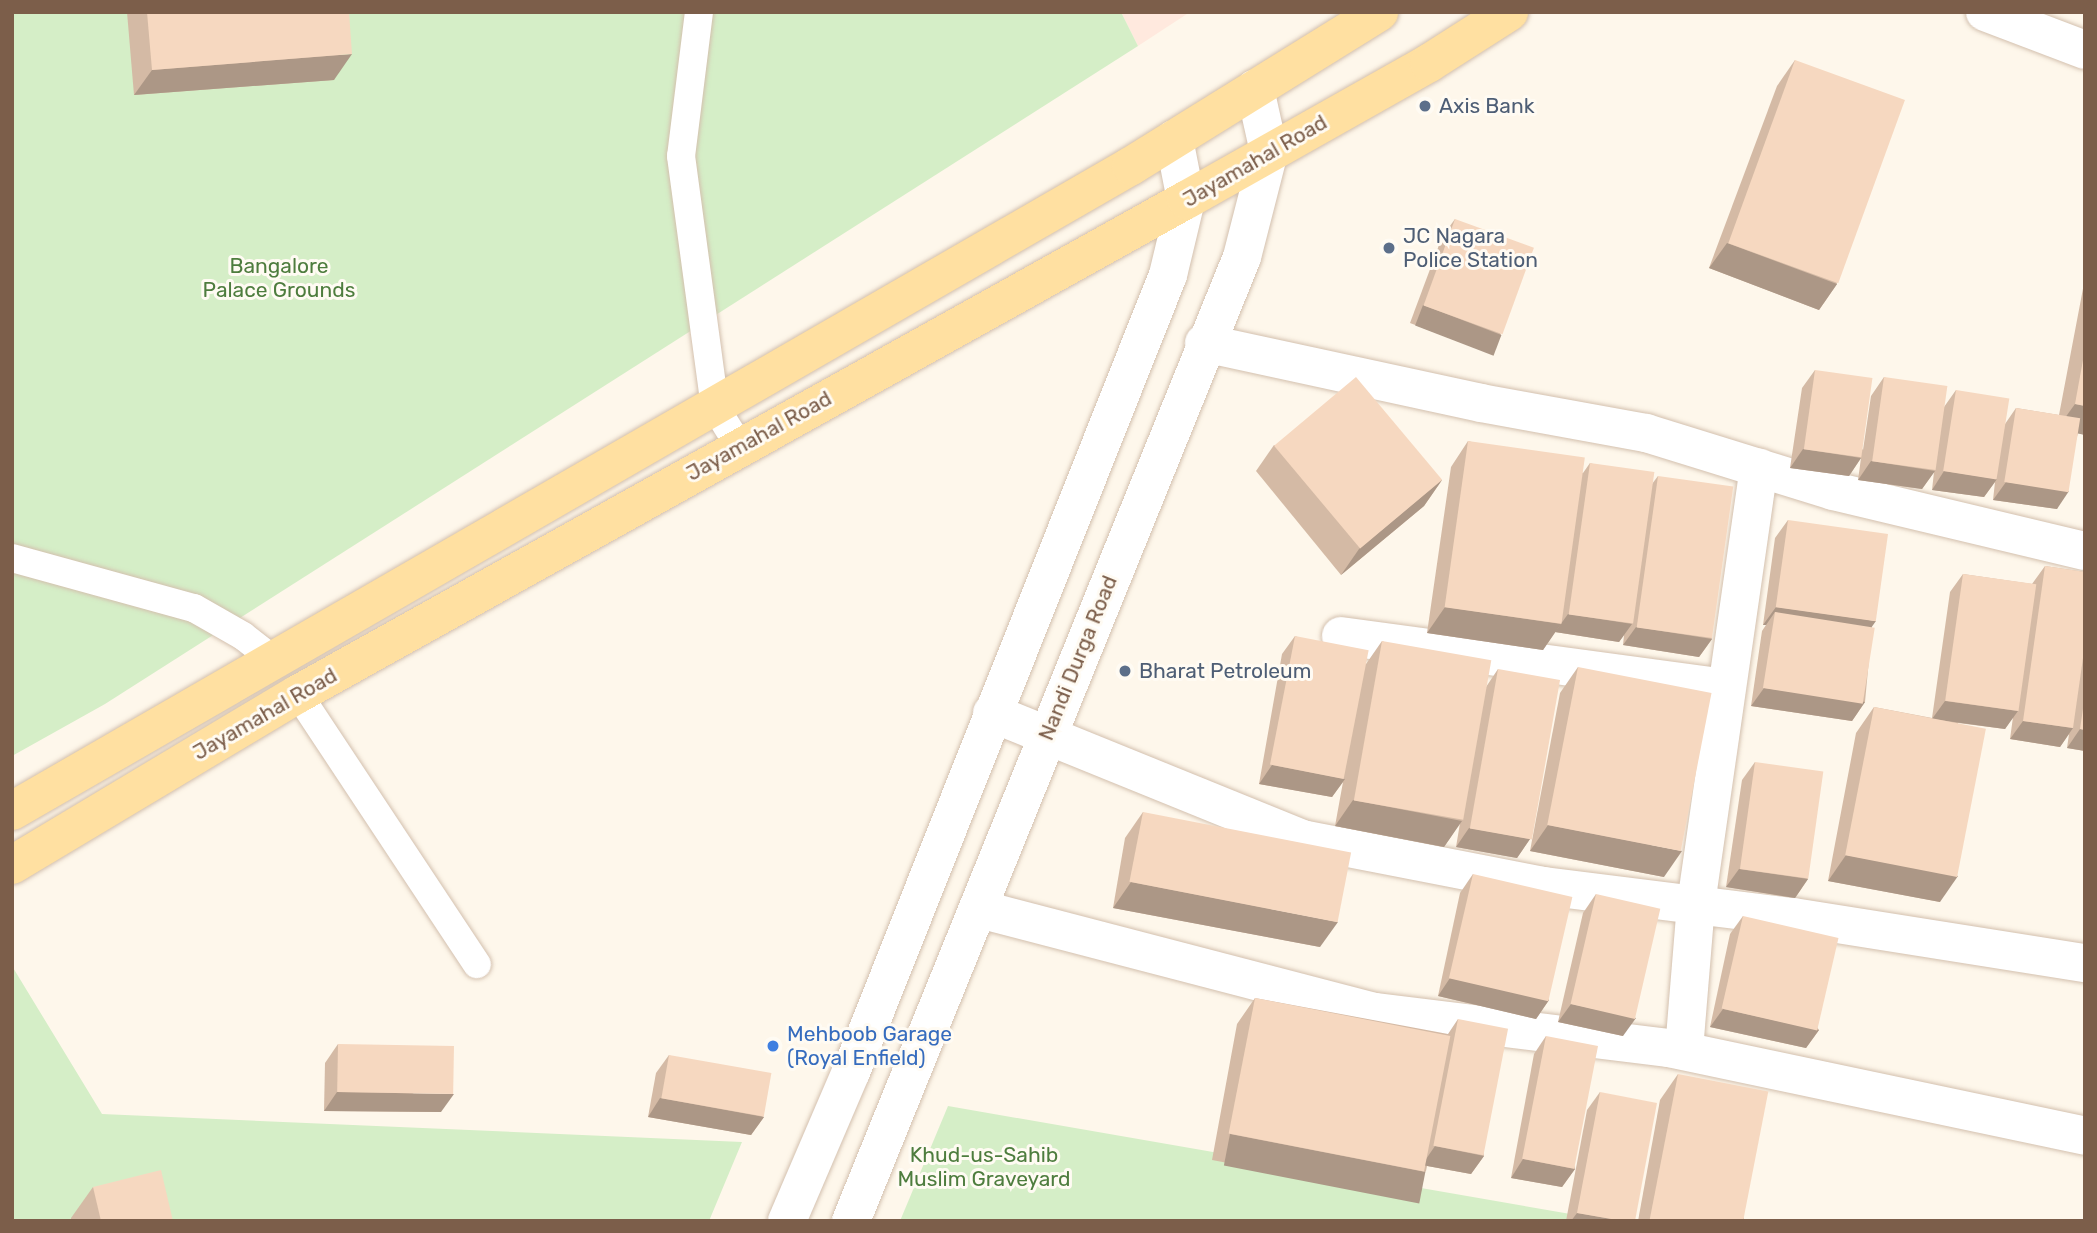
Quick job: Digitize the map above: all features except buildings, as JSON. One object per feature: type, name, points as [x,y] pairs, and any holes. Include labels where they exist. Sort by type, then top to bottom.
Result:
[{"type":"main road","name":"Jayamahal Road","points":[[12,811],[272,659],[715,407],[1174,139],[1379,12]]},
{"type":"main road","name":"Jayamahal Road","points":[[12,865],[298,694],[1186,200],[1429,63],[1509,12]]},
{"type":"street","points":[[1985,12],[2085,50]]},
{"type":"street","name":"Nandi Durga Road","points":[[851,1221],[979,909],[1204,344],[1242,257],[1269,152],[1255,89]]},
{"type":"street","points":[[787,1221],[851,1072],[1168,275],[1186,200],[1174,139]]},
{"type":"street","points":[[1204,344],[1481,403],[1646,433],[1833,491],[2085,551]]},
{"type":"street","points":[[1684,1050],[1696,904],[1759,468]]},
{"type":"street","points":[[1341,636],[1726,688]]},
{"type":"street","points":[[992,713],[1302,839],[1543,886],[1696,904],[2085,963]]},
{"type":"street","points":[[979,909],[1375,1012],[1684,1050],[2085,1136]]},
{"type":"lane","points":[[699,12],[681,156],[715,407],[740,447]]},
{"type":"lane","points":[[12,558],[194,608],[243,636],[272,659]]},
{"type":"lane","points":[[298,694],[477,964]]},
{"type":"shaded area","points":[[1121,12],[1190,12],[1138,46]]},
{"type":"green space","name":"Bangalore Palace Grounds","points":[[12,12],[1121,12],[1138,46],[105,704],[12,756]]},
{"type":"green space","points":[[12,966],[102,1114],[742,1142],[709,1221],[12,1221]]},
{"type":"green space","name":"Khud-us-Sahib Muslim Graveyard","points":[[948,1106],[1611,1221],[900,1221]]},
{"type":"place","name":"Axis Bank","points":[[1425,106]]},
{"type":"place","name":"JC Nagara Police Station","points":[[1389,248]]},
{"type":"place","name":"Bharat Petroleum","points":[[1125,671]]},
{"type":"place","name":"Mehboob Garage (Royal Enfield)","points":[[773,1046]]}]
